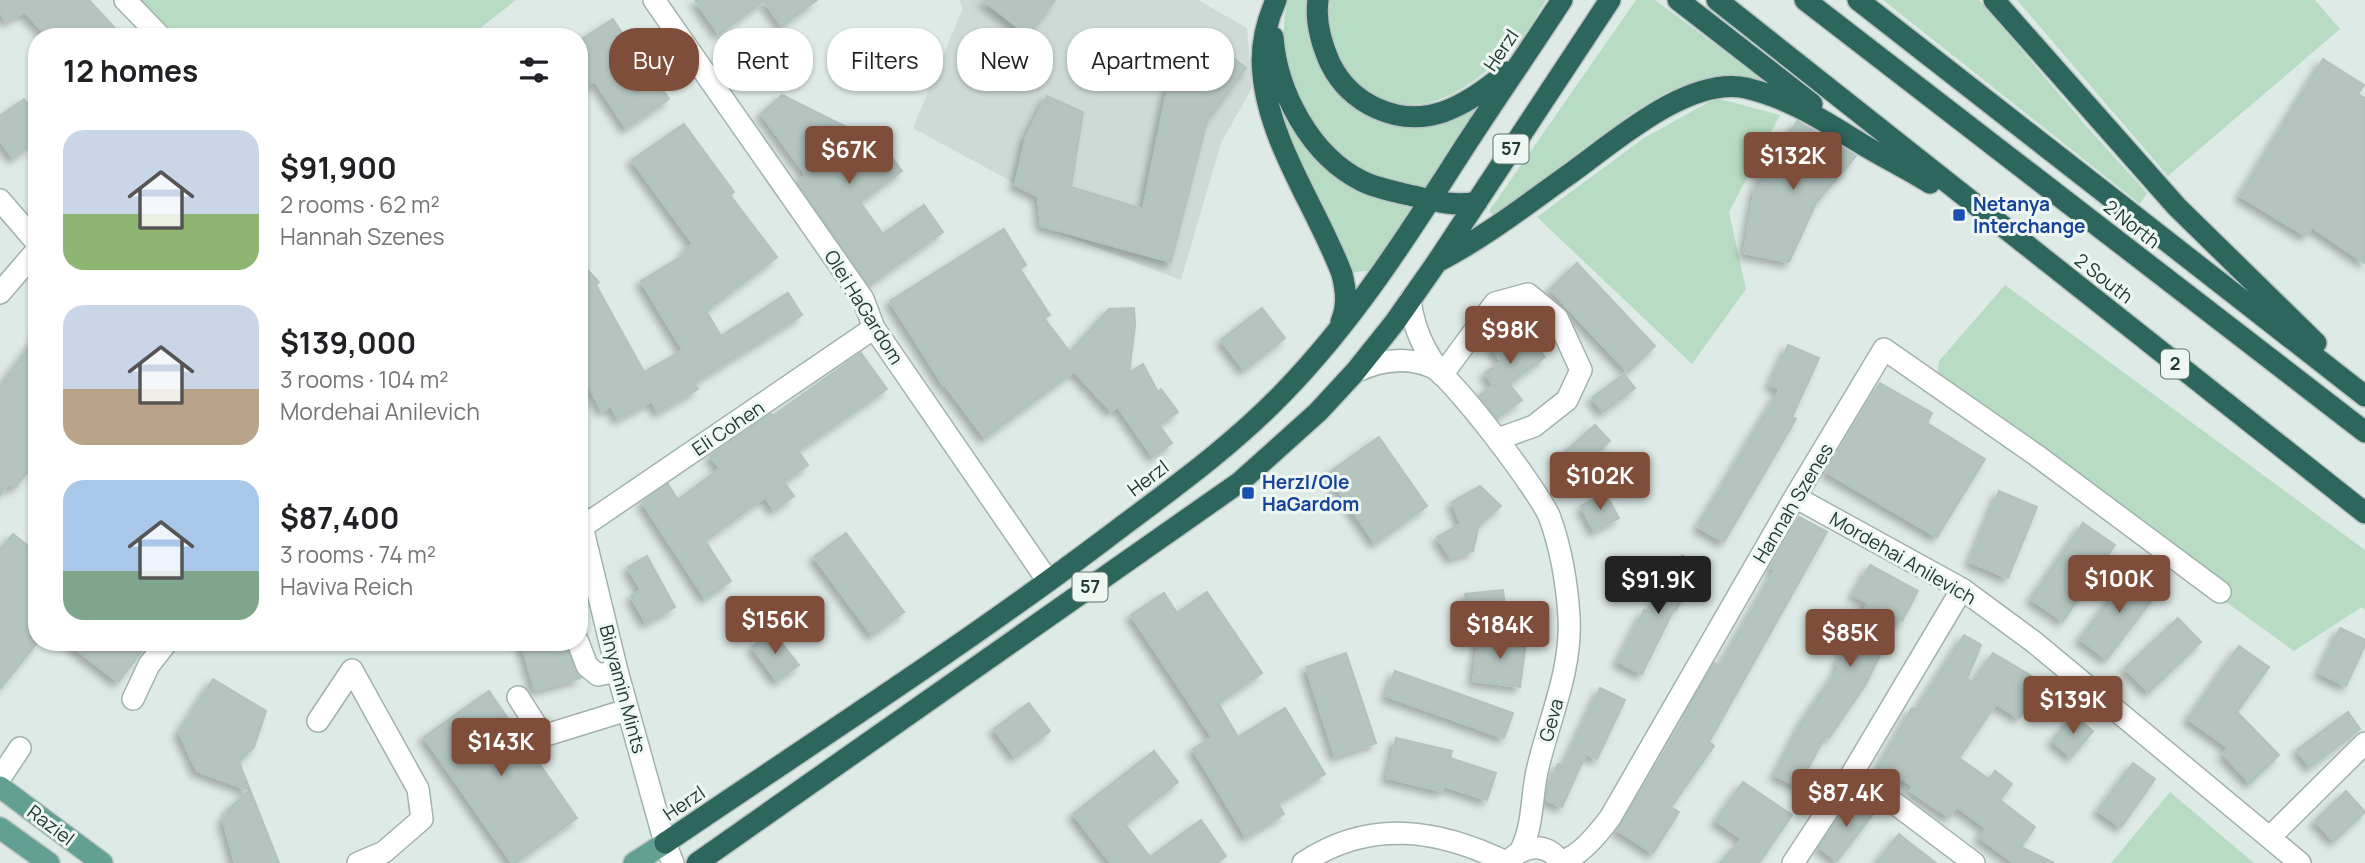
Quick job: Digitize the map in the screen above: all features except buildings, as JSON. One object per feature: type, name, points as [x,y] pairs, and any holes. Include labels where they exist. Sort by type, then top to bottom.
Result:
[{"type":"highway","points":[[1276,0],[1273,40],[1277,61],[1294,109],[1316,143],[1341,168],[1363,182],[1431,200],[1467,205],[1477,202]]},
{"type":"highway","points":[[1276,0],[1269,17],[1262,50],[1263,75],[1277,129],[1342,274],[1346,308],[1331,339]]},
{"type":"highway","points":[[1318,0],[1318,25],[1324,48],[1341,82],[1356,97],[1381,111],[1401,116],[1441,112],[1483,90],[1521,59]]},
{"type":"highway","name":"57","points":[[697,863],[1240,482],[1318,412],[1355,372],[1437,262],[1610,0]]},
{"type":"highway","points":[[1678,0],[1863,145]]},
{"type":"highway","name":"2 South","points":[[1717,0],[2365,513]]},
{"type":"highway","name":"2 North","points":[[1805,0],[2365,432]]},
{"type":"highway","points":[[1858,0],[2365,394]]},
{"type":"highway","points":[[1994,0],[2177,207],[2365,394]]},
{"type":"highway","name":"Herzl","points":[[669,853],[1048,581],[1216,455],[1284,392],[1331,339],[1375,283],[1521,59],[1559,6]]},
{"type":"highway","points":[[1437,262],[1492,229],[1633,126],[1669,105],[1696,93],[1718,88],[1742,87],[1796,106],[1986,214]]},
{"type":"main road","name":"Raziel","points":[[0,787],[102,863]]},
{"type":"main road","name":"Raziel","points":[[0,828],[49,863]]},
{"type":"main road","name":"Herzl","points":[[634,863],[669,853]]},
{"type":"street","points":[[125,0],[153,28]]},
{"type":"street","name":"Olei HaGardom","points":[[654,0],[863,299],[874,328],[1048,581]]},
{"type":"street","points":[[0,200],[28,233]]},
{"type":"street","points":[[0,293],[28,267]]},
{"type":"street","points":[[1442,375],[1494,303],[1528,294],[1557,318],[1581,370],[1567,400],[1534,426],[1498,439]]},
{"type":"street","name":"Geva","points":[[1410,299],[1412,321],[1419,339],[1442,375]]},
{"type":"street","name":"Eli Cohen","points":[[588,515],[874,328]]},
{"type":"street","name":"Hannah Szenes","points":[[1561,863],[1584,847],[1610,818],[1884,349],[2036,455],[2220,592]]},
{"type":"street","name":"Geva","points":[[1355,372],[1391,359],[1434,368],[1498,439],[1549,516],[1567,587],[1569,650],[1538,768],[1530,824],[1512,859]]},
{"type":"street","name":"Mordehai Anilevich","points":[[1796,497],[1962,589],[2034,642],[2300,863]]},
{"type":"street","name":"Binyamin Mints","points":[[588,549],[627,710],[669,853]]},
{"type":"street","points":[[1793,863],[1853,772],[1962,589]]},
{"type":"street","points":[[133,699],[149,665],[160,651]]},
{"type":"street","points":[[581,651],[587,666],[598,675],[617,671]]},
{"type":"street","points":[[318,722],[352,670],[418,789],[422,819],[384,852],[358,863]]},
{"type":"street","points":[[518,698],[543,736],[627,710]]},
{"type":"street","points":[[2270,837],[2365,743]]},
{"type":"street","points":[[0,778],[20,748]]},
{"type":"street","points":[[1853,772],[1974,863]]},
{"type":"street","points":[[1303,863],[1330,847],[1355,837],[1391,833],[1420,834],[1448,840],[1512,859],[1531,847],[1541,847],[1551,851],[1561,863]]},
{"type":"shaded area","points":[[959,0],[1198,0],[1247,28],[1252,88],[1221,143],[1181,280],[1041,226],[1038,196],[913,128],[928,91],[943,91],[943,56],[963,8]]},
{"type":"green space","points":[[133,0],[516,0],[480,28],[160,28]]},
{"type":"green space","points":[[1288,0],[1308,0],[1334,88],[1350,104],[1378,120],[1498,87],[1429,187],[1389,181],[1364,170],[1341,154],[1319,130],[1299,96],[1287,58],[1284,19]]},
{"type":"green space","points":[[1330,0],[1546,0],[1521,41],[1485,72],[1443,98],[1413,105],[1381,98],[1351,76],[1333,37],[1329,19]]},
{"type":"green space","points":[[1636,0],[1655,0],[1769,84],[1723,77],[1705,79],[1670,91],[1646,104],[1494,216],[1489,211]]},
{"type":"green space","points":[[1883,0],[1979,0],[2147,193],[2140,204]]},
{"type":"green space","points":[[2017,0],[2315,0],[2340,29],[2168,176]]},
{"type":"green space","points":[[1271,74],[1307,147],[1420,204],[1373,270],[1349,273],[1285,126]]},
{"type":"green space","points":[[1716,98],[1780,115],[1729,212],[1746,289],[1692,364],[1537,217],[1644,138]]},
{"type":"green space","points":[[2005,285],[2365,550],[2365,610],[2362,607],[2294,651],[1935,392],[1939,361]]},
{"type":"green space","points":[[2170,792],[2254,863],[2111,863]]},
{"type":"place","name":"Netanya Interchange","points":[[1959,215]]},
{"type":"place","name":"Herzl/Ole HaGardom","points":[[1248,493]]}]
